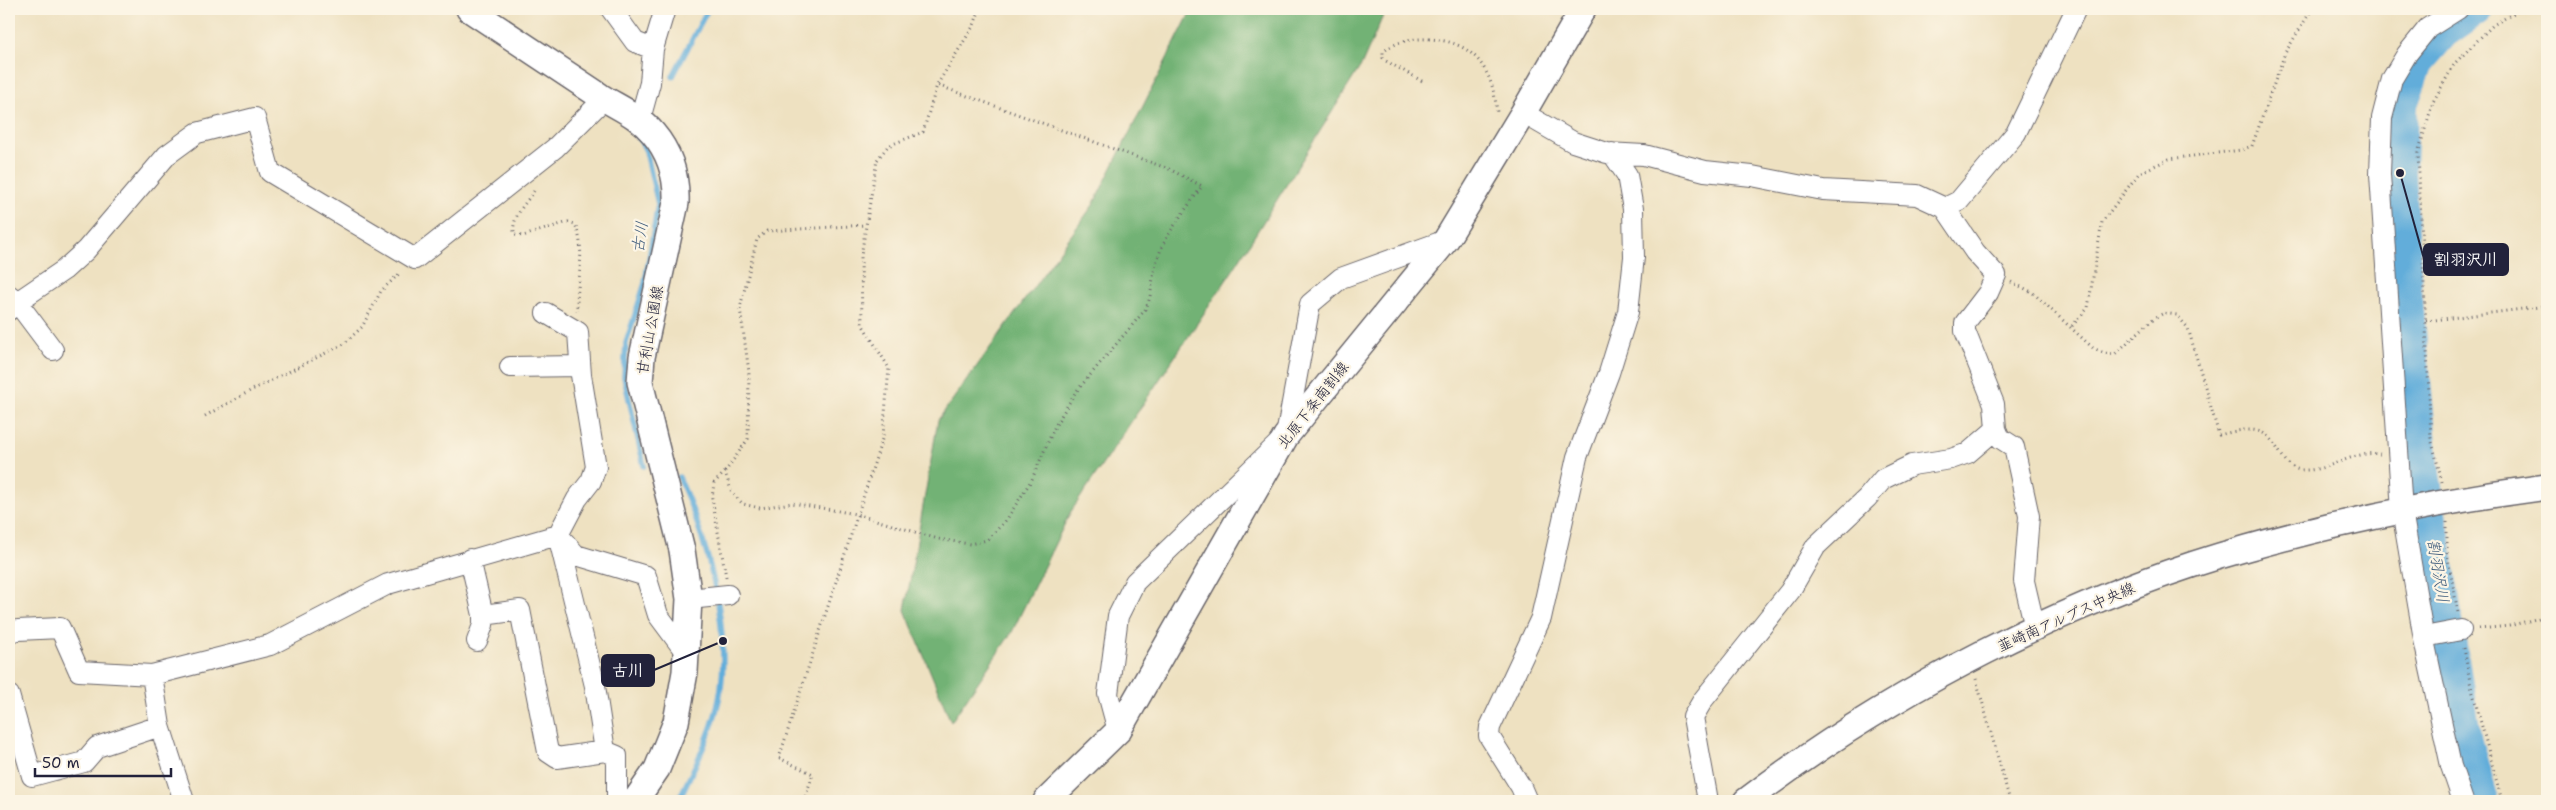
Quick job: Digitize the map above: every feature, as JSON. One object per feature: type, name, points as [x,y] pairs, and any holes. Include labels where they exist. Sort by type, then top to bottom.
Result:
[{"type":"main road","name":"甘利山公園線","points":[[469,9],[604,99],[640,119],[655,134],[671,163],[677,185],[676,204],[642,357],[640,382],[682,550],[696,598],[676,722],[657,769],[635,801]]},
{"type":"main road","name":"北原下条南割線","points":[[1046,801],[1118,731],[1286,436],[1446,240],[1583,9]]},
{"type":"main road","points":[[2446,502],[2547,487]]},
{"type":"main road","name":"韮崎南アルプス中央線","points":[[1746,801],[1772,781],[1868,719],[1970,660],[2035,628],[2174,572],[2237,551],[2446,502]]},
{"type":"street","points":[[611,9],[635,42],[653,49]]},
{"type":"street","points":[[640,119],[650,83],[653,49],[665,9]]},
{"type":"street","points":[[1945,208],[1959,201],[2016,133],[2076,9]]},
{"type":"street","points":[[2458,9],[2428,28],[2407,54],[2392,79],[2382,118],[2380,174],[2400,466],[2410,509],[2450,766],[2463,801]]},
{"type":"street","points":[[53,350],[12,302],[64,270],[86,250],[167,155],[197,134],[255,118],[270,172],[415,259],[555,148],[604,99]]},
{"type":"street","points":[[1523,113],[1574,142],[1612,153],[1644,155],[1705,171],[1752,176],[1823,190],[1917,195],[1945,208],[1975,252],[1996,275],[1988,293],[1965,323],[1964,331],[1994,404],[1996,429],[2000,438],[2014,447],[2029,516],[2024,581],[2035,628]]},
{"type":"street","points":[[1527,801],[1521,787],[1489,736],[1490,727],[1541,618],[1577,457],[1609,373],[1628,312],[1634,257],[1632,209],[1627,175],[1612,153]]},
{"type":"street","points":[[1118,731],[1108,694],[1118,616],[1135,582],[1286,436],[1310,304],[1341,278],[1446,240]]},
{"type":"street","points":[[546,313],[578,332],[580,366],[596,467],[591,481],[577,499],[558,535],[595,686],[605,751]]},
{"type":"street","points":[[510,367],[580,366]]},
{"type":"street","points":[[1708,801],[1693,717],[1703,700],[1790,591],[1816,546],[1867,498],[1883,480],[1912,465],[1951,459],[1968,453],[1996,429]]},
{"type":"street","points":[[9,632],[60,628],[78,670],[152,675],[270,645],[388,584],[558,535]]},
{"type":"street","points":[[558,535],[576,555],[646,576],[658,615],[687,654]]},
{"type":"street","points":[[470,559],[483,615],[483,625],[477,641]]},
{"type":"street","points":[[696,598],[728,595]]},
{"type":"street","points":[[483,615],[520,610],[548,752],[557,758],[605,751],[617,756],[617,801]]},
{"type":"street","points":[[2429,637],[2461,630]]},
{"type":"street","points":[[152,675],[160,726],[184,801]]},
{"type":"street","points":[[9,695],[32,776],[84,762],[97,747],[160,726]]},
{"type":"path","points":[[804,801],[813,774],[779,758],[845,555],[856,514],[883,436],[889,368],[862,324],[861,256],[877,160],[888,146],[923,132],[937,85],[974,24],[980,9]]},
{"type":"path","points":[[2072,326],[2088,308],[2102,222],[2139,173],[2169,159],[2241,150],[2252,146],[2285,53],[2312,9]]},
{"type":"path","points":[[2502,801],[2470,682],[2447,553],[2446,502],[2431,438],[2418,153],[2431,111],[2455,63],[2493,25],[2521,9]]},
{"type":"path","points":[[1422,81],[1386,62],[1383,58],[1383,52],[1396,43],[1420,39],[1439,39],[1465,47],[1490,78],[1496,95],[1502,148]]},
{"type":"path","points":[[725,472],[732,493],[743,504],[760,508],[792,502],[856,514],[938,539],[970,544],[987,540],[1007,519],[1032,479],[1055,426],[1075,393],[1145,310],[1151,298],[1156,264],[1167,238],[1202,186],[1169,169],[937,85]]},
{"type":"path","points":[[535,189],[513,222],[513,230],[515,235],[523,236],[568,222],[575,224],[579,232],[580,251],[577,302],[578,332]]},
{"type":"path","points":[[728,595],[712,498],[714,483],[725,472],[748,439],[749,372],[740,308],[757,239],[767,232],[866,225]]},
{"type":"path","points":[[205,416],[250,391],[344,344],[362,327],[381,291],[415,259]]},
{"type":"path","points":[[1996,275],[2032,292],[2072,326],[2093,348],[2104,353],[2115,354],[2154,318],[2164,313],[2177,315],[2188,328],[2218,434],[2246,430],[2260,432],[2271,438],[2289,464],[2300,470],[2315,469],[2368,452],[2384,454],[2400,466]]},
{"type":"path","points":[[2426,321],[2547,306]]},
{"type":"path","points":[[2461,630],[2510,626],[2547,616]]},
{"type":"path","points":[[1970,660],[2010,801]]},
{"type":"green space","points":[[1192,9],[1386,9],[1362,64],[1235,267],[1070,513],[1012,632],[951,722],[905,610],[938,420],[1093,205]]},
{"type":"waterway","name":"古川","points":[[673,76],[708,9]]},
{"type":"waterway","name":"割羽沢川","points":[[2477,9],[2444,32],[2417,63],[2402,104],[2400,173],[2406,289],[2424,474],[2466,742],[2483,801]]},
{"type":"waterway","name":"古川","points":[[636,132],[646,151],[658,204],[645,283],[626,343],[624,377],[644,466]]},
{"type":"waterway","name":"古川","points":[[678,801],[704,746],[715,717],[721,688],[723,662],[722,635],[714,580],[698,526],[679,477]]},
{"type":"place","name":"割羽沢川","points":[[2400,173]]},
{"type":"place","name":"古川","points":[[723,641]]}]
